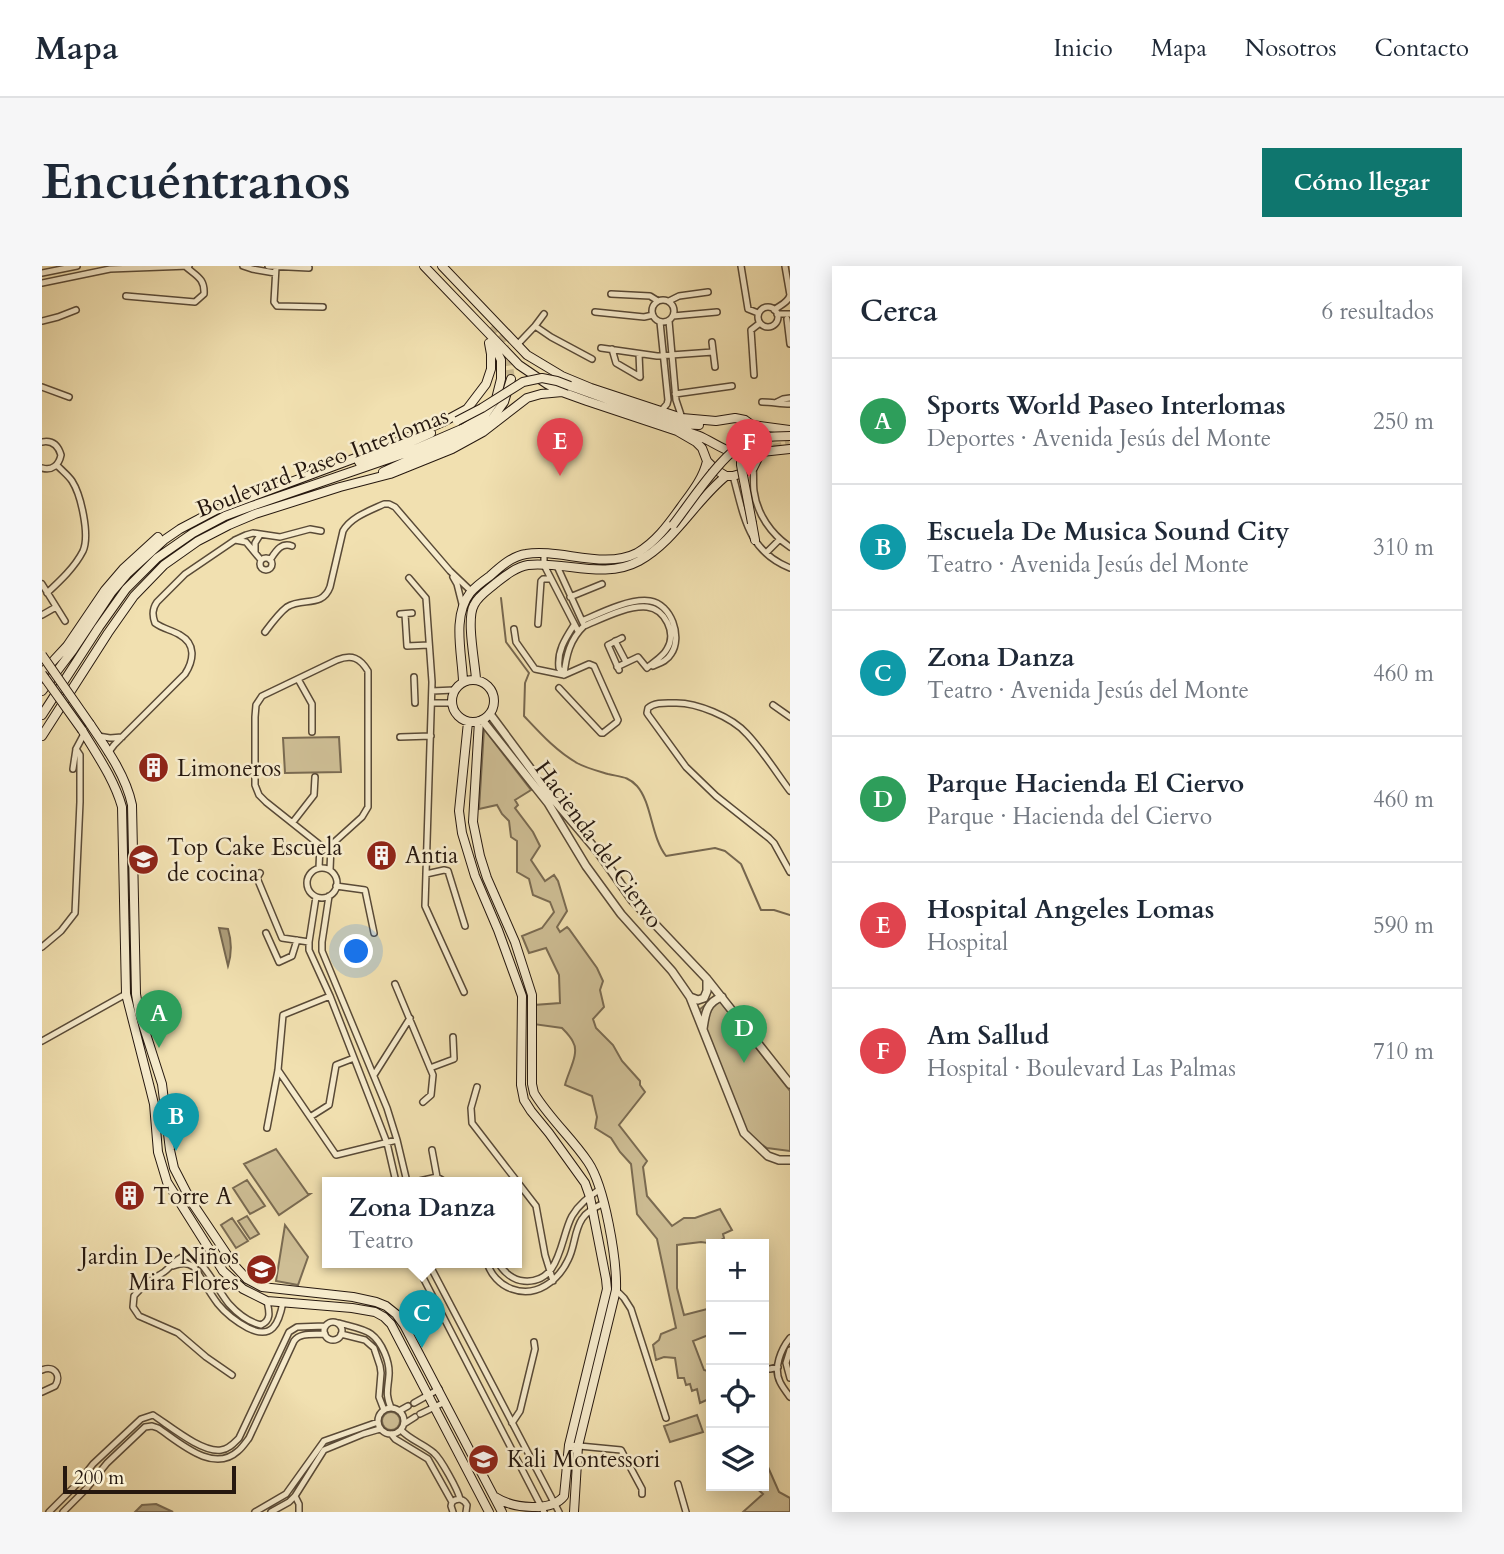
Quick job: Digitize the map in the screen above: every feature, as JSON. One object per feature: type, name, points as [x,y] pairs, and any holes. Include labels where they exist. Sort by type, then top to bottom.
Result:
[{"type":"main road","points":[[42,691],[128,573],[180,529],[216,510],[276,486],[393,444],[467,409],[485,384],[491,369],[489,330],[424,266]]},
{"type":"main road","points":[[440,266],[519,365],[562,392],[677,431],[692,432],[734,453],[790,449]]},
{"type":"main road","points":[[440,266],[527,355],[562,376],[682,418],[716,421]]},
{"type":"main road","name":"Boulevard Paseo Interlomas","points":[[42,715],[126,589],[157,558],[193,533],[225,516],[406,453],[464,428],[485,415],[496,399],[502,360],[489,330]]},
{"type":"main road","points":[[528,372],[526,365],[532,360],[536,361]]},
{"type":"main road","points":[[365,480],[474,430],[492,419],[504,402],[511,379]]},
{"type":"main road","points":[[315,473],[327,472],[402,446],[457,421],[523,382],[542,379],[557,381],[679,424],[700,425],[735,418],[752,425],[761,442],[753,468],[729,476],[708,492],[661,544],[638,561],[613,569],[527,565],[515,570],[480,597],[471,612],[476,679]]},
{"type":"main road","name":"Boulevard Paseo Interlomas","points":[[42,736],[134,596],[164,565],[198,541],[242,519],[390,474],[452,449],[483,432],[527,398],[562,392]]},
{"type":"main road","points":[[752,425],[790,430]]},
{"type":"main road","points":[[772,428],[768,439],[774,450]]},
{"type":"main road","points":[[677,431],[702,448],[707,461],[716,470],[729,476]]},
{"type":"main road","points":[[463,681],[459,616],[462,605],[471,591],[512,559],[525,554],[544,554],[612,559],[636,553],[673,525],[727,456],[739,446],[751,440],[790,436]]},
{"type":"main road","points":[[751,440],[741,455],[741,465],[755,540]]},
{"type":"main road","points":[[339,477],[368,459]]},
{"type":"main road","points":[[662,533],[698,482],[707,461]]},
{"type":"main road","points":[[698,482],[705,484],[708,492]]},
{"type":"main road","points":[[158,537],[123,569],[67,646],[42,673],[83,732],[117,790],[122,807],[126,994],[153,1104],[158,1152],[167,1182],[223,1270],[243,1289],[267,1301],[375,1312],[391,1324],[489,1512]]},
{"type":"main road","points":[[42,655],[98,736],[129,793],[133,820],[136,994],[139,1012],[162,1084],[170,1150],[177,1177],[234,1265],[247,1279],[262,1287],[376,1301],[396,1314],[439,1389],[491,1495],[502,1512],[514,1512]]},
{"type":"main road","points":[[476,679],[485,683],[493,693],[494,706],[490,714],[481,721],[468,722],[456,715],[451,703],[454,690],[463,681],[476,679]]},
{"type":"main road","points":[[481,721],[473,822],[487,878],[515,942],[532,995],[534,1093],[596,1175],[615,1265],[617,1290],[574,1446],[574,1512]]},
{"type":"main road","points":[[468,722],[459,811],[461,833],[522,996],[521,1085],[524,1100],[585,1183],[593,1209],[607,1289],[592,1349],[564,1496],[557,1510],[521,1510],[491,1495]]},
{"type":"main road","points":[[124,853],[134,852]]},
{"type":"main road","points":[[153,1104],[164,1102]]},
{"type":"main road","points":[[592,1349],[601,1351]]},
{"type":"street","points":[[42,273],[77,266]]},
{"type":"street","points":[[42,283],[110,269],[187,266],[204,285],[204,294],[195,302],[126,296]]},
{"type":"street","points":[[243,266],[275,270],[309,268]]},
{"type":"street","points":[[268,266],[275,270]]},
{"type":"street","points":[[741,266],[748,309],[758,313]]},
{"type":"street","points":[[785,266],[789,299],[777,314],[775,324],[768,326],[760,323],[758,319],[758,313],[765,308],[777,314],[789,317],[790,344]]},
{"type":"street","points":[[275,270],[274,302],[277,306],[323,307]]},
{"type":"street","points":[[611,294],[650,296],[659,301],[669,301],[679,296],[708,292]]},
{"type":"street","points":[[659,301],[653,307],[653,315],[660,322],[668,401],[661,411]]},
{"type":"street","points":[[669,301],[674,308],[671,318],[675,394],[682,418]]},
{"type":"street","points":[[42,321],[76,310]]},
{"type":"street","points":[[595,312],[644,317],[653,315]]},
{"type":"street","points":[[660,322],[717,312]]},
{"type":"street","points":[[517,345],[544,314]]},
{"type":"street","points":[[754,375],[751,330],[760,323]]},
{"type":"street","points":[[536,326],[592,359]]},
{"type":"street","points":[[712,342],[715,367]]},
{"type":"street","points":[[601,348],[664,356],[713,352]]},
{"type":"street","points":[[612,349],[616,363],[640,377],[639,354]]},
{"type":"street","points":[[675,394],[732,386]]},
{"type":"street","points":[[42,387],[69,397]]},
{"type":"street","points":[[777,402],[790,398]]},
{"type":"street","points":[[762,402],[790,404]]},
{"type":"street","points":[[42,442],[52,442],[60,449],[61,455],[57,465],[42,468]]},
{"type":"street","points":[[47,593],[75,564],[86,539],[73,482],[57,465]]},
{"type":"street","points":[[753,468],[754,488],[761,514],[779,540],[790,547]]},
{"type":"street","points":[[729,476],[738,495],[745,524],[755,540],[774,560],[790,568]]},
{"type":"street","points":[[738,495],[744,488],[754,488]]},
{"type":"street","points":[[265,632],[289,606],[323,598],[330,587],[342,531],[351,521],[384,504],[395,507],[450,571],[471,591]]},
{"type":"street","points":[[108,753],[191,666],[190,645],[182,636],[155,623],[152,612],[156,602],[185,575],[235,540],[247,535],[280,537],[310,529],[321,531]]},
{"type":"street","points":[[255,552],[260,535]]},
{"type":"street","points":[[235,540],[246,542],[261,560],[260,567],[265,570],[271,567],[270,560],[280,547],[288,544],[292,546]]},
{"type":"street","points":[[766,553],[779,540]]},
{"type":"street","points":[[544,554],[544,565],[578,631]]},
{"type":"street","points":[[261,560],[270,560]]},
{"type":"street","points":[[556,566],[583,623]]},
{"type":"street","points":[[450,571],[457,584],[462,605]]},
{"type":"street","points":[[409,578],[426,598],[432,682],[425,906],[464,992]]},
{"type":"street","points":[[538,624],[541,581],[551,579]]},
{"type":"street","points":[[42,584],[65,621]]},
{"type":"street","points":[[570,597],[602,584]]},
{"type":"street","points":[[42,615],[56,607]]},
{"type":"street","points":[[564,674],[566,656],[583,623],[636,607],[656,610],[664,616],[670,630],[667,650],[647,668],[638,657],[618,668],[608,644],[619,640],[626,663]]},
{"type":"street","points":[[405,614],[407,646],[429,645]]},
{"type":"street","points":[[564,674],[559,668],[559,654],[574,625]]},
{"type":"street","points":[[514,629],[516,642],[537,670],[564,674],[589,664],[594,666],[617,722],[601,733],[559,688]]},
{"type":"street","points":[[319,868],[320,845],[266,802],[255,785],[256,705],[262,696],[345,657],[354,658],[362,662],[368,671],[368,807],[362,817],[331,845],[330,870]]},
{"type":"street","points":[[298,679],[312,704],[312,732]]},
{"type":"street","points":[[415,703],[414,680],[432,682]]},
{"type":"street","points":[[432,691],[454,690]]},
{"type":"street","points":[[432,703],[451,703]]},
{"type":"street","points":[[790,791],[748,735],[734,724],[703,707],[688,703],[653,704],[647,710],[686,767],[716,796],[769,838],[790,872]]},
{"type":"street","points":[[773,705],[790,717]]},
{"type":"street","name":"Hacienda del Ciervo","points":[[490,714],[553,799],[598,852],[632,900],[707,979],[790,1084]]},
{"type":"street","name":"Hacienda del Ciervo","points":[[481,721],[548,803],[586,866],[621,914],[673,971],[690,997],[744,1133],[768,1156],[790,1160]]},
{"type":"street","points":[[73,769],[76,749],[83,732]]},
{"type":"street","points":[[98,736],[122,737]]},
{"type":"street","points":[[400,737],[432,736]]},
{"type":"street","points":[[42,947],[61,931],[75,913],[80,802],[80,755],[76,749]]},
{"type":"street","points":[[293,822],[314,795],[315,777]]},
{"type":"street","points":[[460,801],[474,800]]},
{"type":"street","points":[[571,841],[583,833]]},
{"type":"street","points":[[319,868],[330,870],[334,874],[334,892],[323,898],[316,897],[307,885],[308,877],[312,871],[319,868]]},
{"type":"street","points":[[426,874],[444,870],[448,872],[466,926]]},
{"type":"street","points":[[260,873],[257,878],[282,938],[309,942]]},
{"type":"street","points":[[336,886],[365,890],[374,933]]},
{"type":"street","points":[[329,896],[322,951],[387,1108],[406,1177]]},
{"type":"street","points":[[316,897],[309,950],[330,996],[387,1143],[395,1177]]},
{"type":"street","points":[[266,933],[278,962],[292,956],[297,940]]},
{"type":"street","points":[[690,997],[698,1000],[704,998],[707,979]]},
{"type":"street","points":[[396,984],[433,1075],[431,1095],[423,1102]]},
{"type":"street","points":[[42,1041],[126,994]]},
{"type":"street","points":[[267,1128],[278,1070],[283,1016],[330,996]]},
{"type":"street","points":[[703,1029],[708,1006],[715,999],[722,997]]},
{"type":"street","points":[[374,1075],[410,1018]]},
{"type":"street","points":[[453,1037],[454,1068]]},
{"type":"street","points":[[310,1117],[329,1105],[336,1065],[354,1058]]},
{"type":"street","points":[[430,1068],[454,1059]]},
{"type":"street","points":[[278,1070],[336,1155],[397,1140]]},
{"type":"street","points":[[477,1087],[471,1108],[472,1123],[514,1177]]},
{"type":"street","points":[[432,1150],[438,1177]]},
{"type":"street","points":[[522,1188],[536,1206],[553,1281]]},
{"type":"street","points":[[501,1268],[513,1278],[523,1281],[542,1277],[559,1255],[574,1213],[581,1203],[600,1189]]},
{"type":"street","points":[[489,1268],[506,1287],[515,1291],[544,1288],[553,1281],[569,1259],[582,1219],[604,1203]]},
{"type":"street","points":[[568,1225],[576,1231]]},
{"type":"street","points":[[566,1233],[576,1231]]},
{"type":"street","points":[[545,1255],[559,1255]]},
{"type":"street","points":[[232,1375],[178,1333],[139,1316],[133,1307],[134,1296],[178,1259],[186,1256],[201,1264],[228,1303],[257,1325],[264,1324],[268,1319],[267,1301]]},
{"type":"street","points":[[170,1268],[183,1263],[194,1267],[229,1315],[257,1332],[264,1333],[272,1328],[283,1302]]},
{"type":"street","points":[[418,1268],[544,1512]]},
{"type":"street","points":[[431,1268],[557,1510]]},
{"type":"street","points":[[617,1290],[631,1309],[666,1418]]},
{"type":"street","points":[[49,1512],[93,1464],[147,1416],[153,1415],[203,1447],[223,1450],[232,1445],[239,1438],[289,1332],[298,1327],[325,1326],[334,1322],[370,1333],[381,1344],[388,1364],[388,1409]]},
{"type":"street","points":[[62,1512],[145,1427],[158,1427],[198,1454],[213,1459],[227,1458],[238,1451],[249,1438],[294,1340],[301,1335],[324,1334],[333,1340],[341,1334],[341,1326],[338,1324]]},
{"type":"street","points":[[324,1334],[325,1326]]},
{"type":"street","points":[[341,1334],[365,1340],[373,1348],[381,1373],[379,1397],[388,1409],[399,1411],[439,1389]]},
{"type":"street","points":[[790,1338],[781,1351],[778,1367],[779,1382],[790,1397]]},
{"type":"street","points":[[512,1423],[520,1411],[535,1349],[534,1342]]},
{"type":"street","points":[[790,1350],[786,1363],[790,1378]]},
{"type":"street","points":[[769,1369],[786,1363]]},
{"type":"street","points":[[43,1368],[53,1369],[57,1375],[55,1386],[44,1389]]},
{"type":"street","points":[[391,1434],[417,1416],[445,1402]]},
{"type":"street","points":[[388,1409],[379,1415],[379,1425],[385,1433],[391,1434],[428,1459],[453,1502],[453,1512]]},
{"type":"street","points":[[399,1411],[403,1417],[402,1427],[413,1440],[436,1454],[460,1499],[466,1502],[466,1512]]},
{"type":"street","points":[[271,1512],[295,1496],[324,1450],[379,1425]]},
{"type":"street","points":[[255,1512],[286,1494],[324,1441],[379,1425]]},
{"type":"street","points":[[574,1446],[621,1450],[642,1489],[642,1494]]},
{"type":"street","points":[[93,1464],[101,1465],[102,1471]]},
{"type":"street","points":[[86,1472],[87,1478],[95,1479]]},
{"type":"street","points":[[677,1485],[686,1512]]},
{"type":"street","points":[[295,1496],[299,1512]]},
{"type":"street","points":[[453,1502],[460,1499]]},
{"type":"shaded area","points":[[484,729],[531,790],[515,800],[518,805],[515,808],[540,846],[531,860],[545,881],[554,875],[558,881],[567,911],[557,927],[560,932],[567,927],[569,929],[603,981],[600,990],[604,1007],[593,1019],[596,1028],[613,1045],[645,1092],[619,1125],[647,1161],[643,1167],[647,1196],[672,1226],[684,1218],[695,1218],[720,1209],[732,1230],[723,1234],[722,1239],[706,1239],[706,1243],[677,1245],[677,1288],[684,1315],[706,1309],[706,1336],[693,1341],[706,1371],[706,1400],[700,1403],[697,1389],[692,1391],[684,1378],[678,1378],[675,1358],[664,1357],[656,1360],[653,1345],[661,1334],[676,1328],[657,1239],[637,1214],[631,1164],[611,1138],[595,1128],[597,1117],[592,1096],[565,1085],[575,1052],[571,1038],[562,1028],[533,1024],[534,1005],[560,1003],[559,975],[546,948],[529,953],[522,936],[542,928],[554,912],[550,902],[533,895],[529,879],[517,872],[517,841],[511,837],[509,821],[497,805],[479,809]]},
{"type":"shaded area","points":[[339,737],[341,772],[285,773],[283,738]]},
{"type":"shaded area","points":[[219,928],[228,929],[231,948],[228,966]]},
{"type":"shaded area","points":[[716,996],[790,1091],[790,1151],[767,1148],[748,1136],[699,1010]]},
{"type":"shaded area","points":[[276,1149],[310,1194],[279,1215],[244,1164]]},
{"type":"shaded area","points":[[247,1180],[265,1206],[250,1214],[233,1188]]},
{"type":"shaded area","points":[[247,1216],[259,1234],[250,1239],[238,1221]]},
{"type":"shaded area","points":[[232,1218],[248,1241],[236,1248],[221,1225]]},
{"type":"shaded area","points":[[285,1225],[308,1257],[298,1285],[276,1281]]},
{"type":"shaded area","points":[[391,1412],[397,1415],[400,1421],[397,1427],[391,1430],[385,1427],[382,1421],[385,1415]]},
{"type":"shaded area","points":[[697,1415],[703,1432],[670,1442],[664,1426]]},
{"type":"shaded area","points":[[769,1469],[779,1492],[790,1498],[790,1512],[743,1512],[763,1494],[760,1491],[769,1491]]},
{"type":"shaded area","points":[[156,1504],[173,1512],[135,1512],[142,1505]]},
{"type":"waterway","points":[[501,598],[506,642],[529,673],[525,683],[524,716],[555,747],[577,763],[634,783],[646,801],[657,839],[666,856],[715,848],[725,851],[741,864],[761,910],[774,910],[790,915]]},
{"type":"tunnel","points":[[492,326],[504,345],[511,379]]},
{"type":"tunnel","points":[[774,448],[790,444]]},
{"type":"place","name":"Hospital Angeles Lomas","points":[[560,476]]},
{"type":"place","name":"Am Sallud","points":[[749,477]]},
{"type":"place","name":"Limoneros","points":[[154,768]]},
{"type":"place","name":"Antia","points":[[382,855]]},
{"type":"place","name":"Top Cake Escuela de cocina","points":[[144,860]]},
{"type":"place","name":"Sports World Paseo Interlomas","points":[[159,1048]]},
{"type":"place","name":"Parque Hacienda El Ciervo","points":[[744,1063]]},
{"type":"place","name":"Escuela De Musica Sound City","points":[[176,1151]]},
{"type":"place","name":"Torre A","points":[[130,1196]]},
{"type":"place","name":"Jardin De Niños Mira Flores","points":[[262,1269]]},
{"type":"place","name":"Zona Danza","points":[[422,1348]]},
{"type":"place","name":"Kali Montessori","points":[[484,1459]]}]
